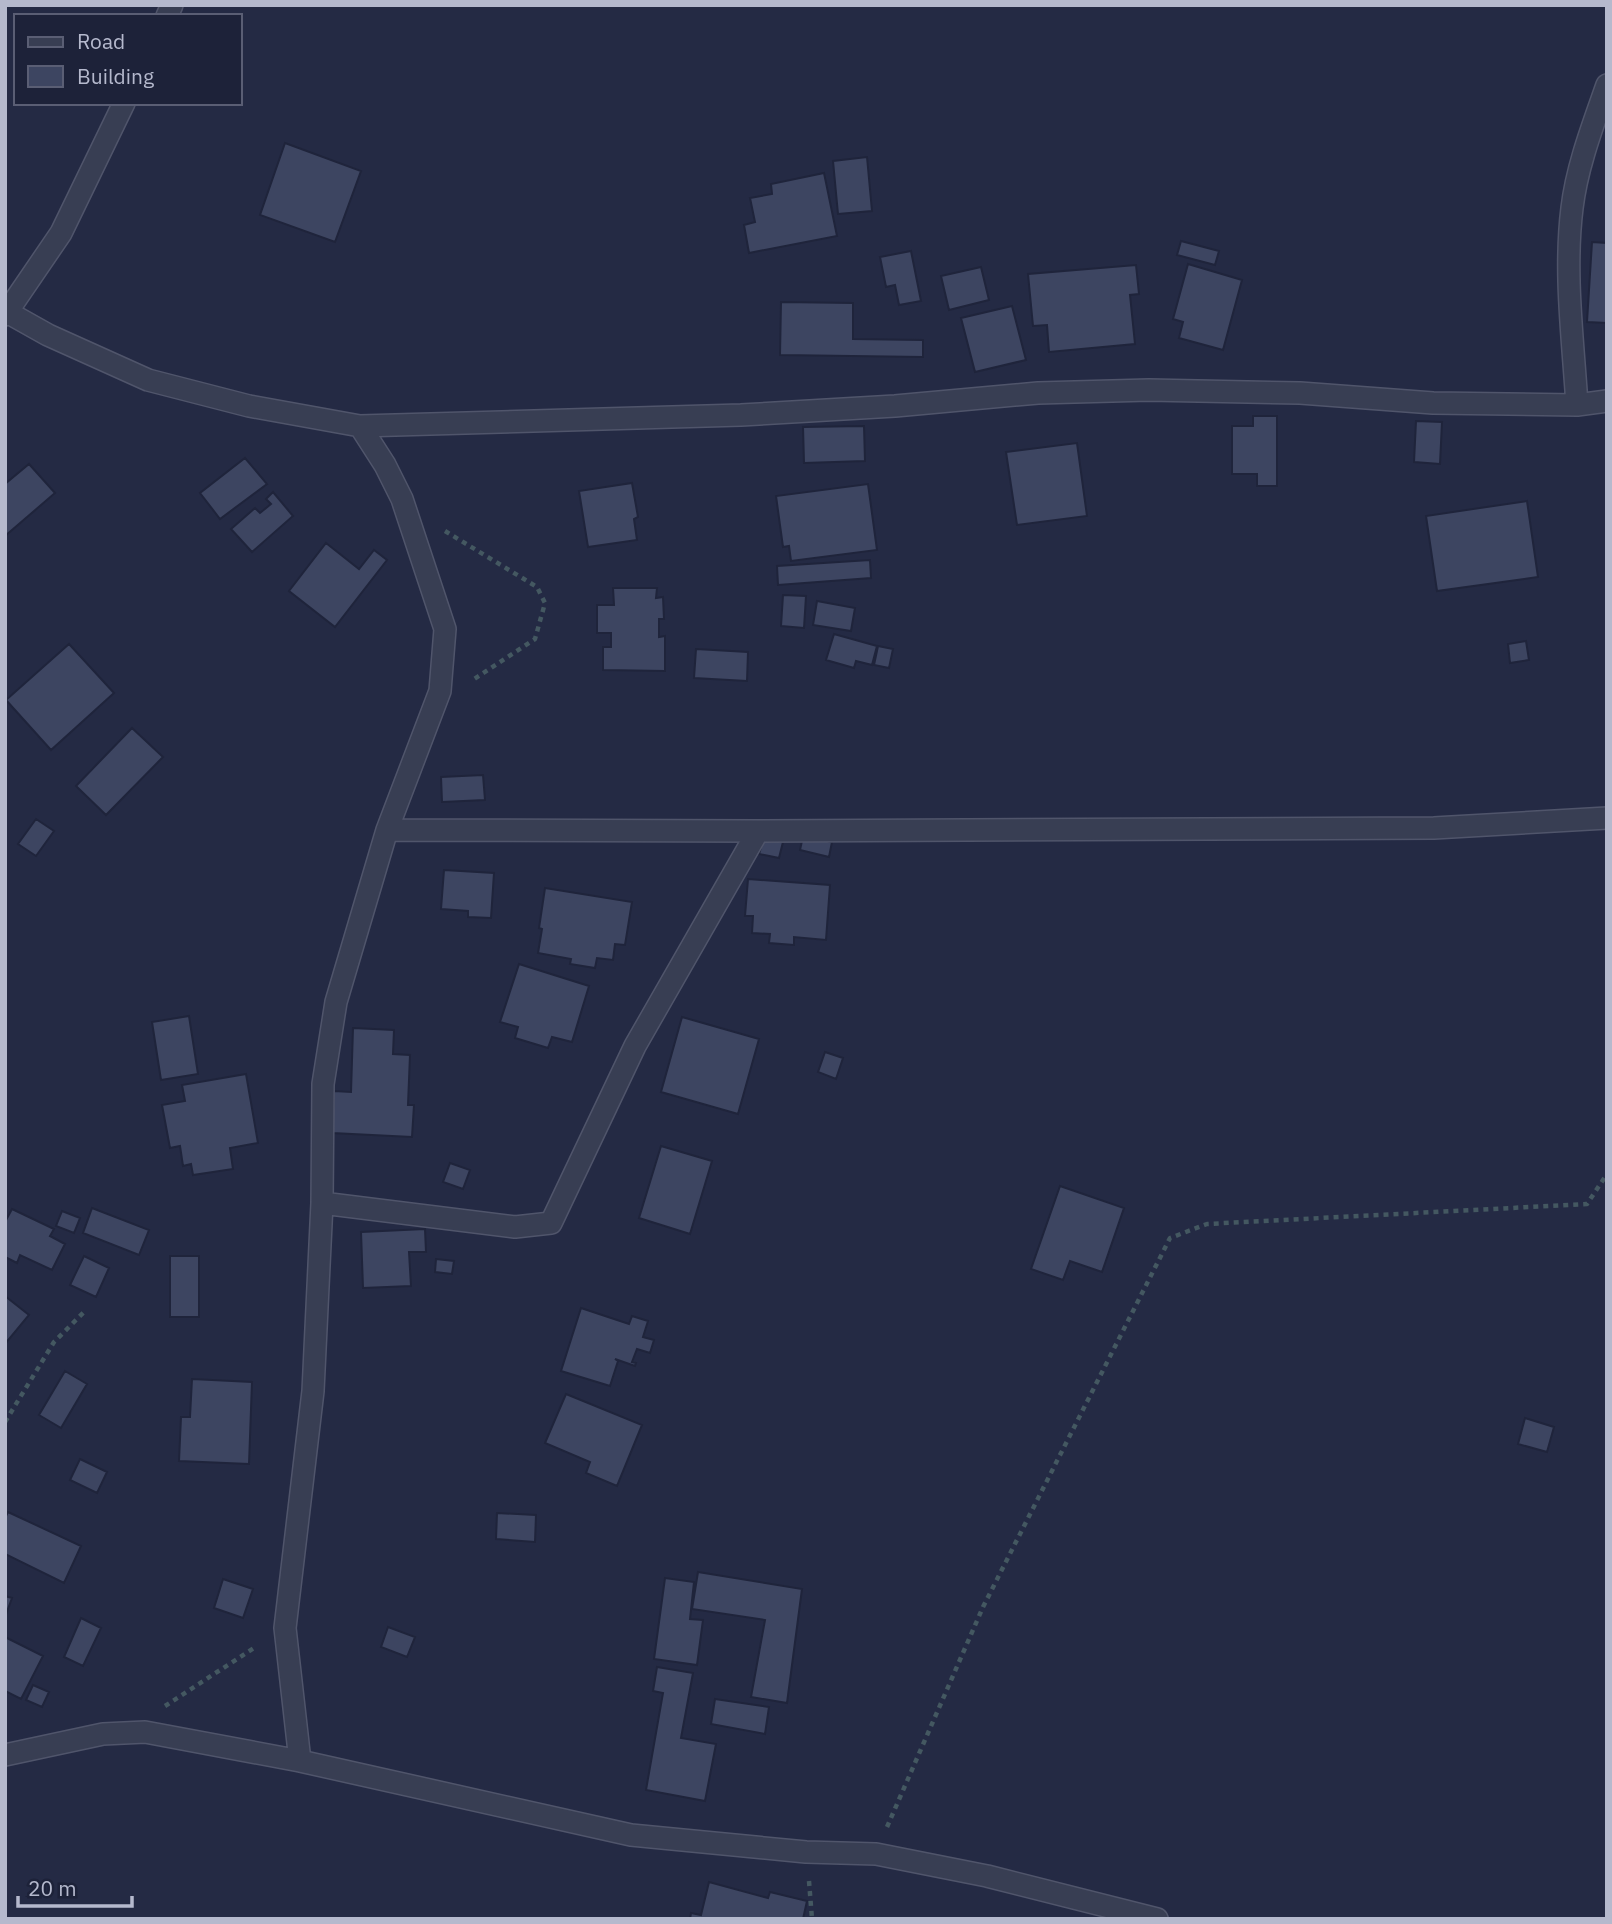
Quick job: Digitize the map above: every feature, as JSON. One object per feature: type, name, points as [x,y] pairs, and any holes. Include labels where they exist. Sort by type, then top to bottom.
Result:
[{"type":"street","points":[[1577,405],[1568,269],[1572,207],[1585,150],[1607,85]]},
{"type":"street","points":[[123,105],[61,233],[6,313],[148,380],[249,406],[360,426],[741,415],[895,406],[1038,393],[1149,390],[1300,393],[1433,403],[1577,405],[1607,401]]},
{"type":"street","points":[[300,1761],[285,1628],[313,1391],[322,1203],[323,1084],[336,1002],[387,830],[440,691],[445,629],[401,499],[385,465],[360,426]]},
{"type":"street","points":[[387,830],[1434,828],[1607,818]]},
{"type":"street","points":[[322,1203],[515,1227],[551,1223],[635,1046],[758,831]]},
{"type":"street","points":[[5,1755],[103,1734],[145,1732],[300,1761],[631,1835],[806,1852],[876,1854],[987,1876],[1157,1919]]},
{"type":"path","points":[[438,522],[446,532],[537,587],[545,603],[535,639],[476,680],[440,691]]},
{"type":"path","points":[[876,1854],[983,1607],[1170,1238],[1207,1224],[1587,1204],[1607,1174]]},
{"type":"path","points":[[5,1422],[54,1342],[86,1310]]},
{"type":"path","points":[[145,1732],[166,1705],[285,1628]]},
{"type":"path","points":[[806,1852],[812,1919]]},
{"type":"building","points":[[285,143],[361,171],[335,242],[260,215]]},
{"type":"building","points":[[867,157],[872,211],[838,214],[833,161]]},
{"type":"building","points":[[824,173],[837,236],[749,253],[744,225],[755,222],[750,198],[772,194],[771,184]]},
{"type":"building","points":[[1181,241],[1219,251],[1215,265],[1177,255]]},
{"type":"building","points":[[1592,242],[1607,243],[1607,323],[1587,322]]},
{"type":"building","points":[[911,251],[921,301],[899,305],[895,285],[886,287],[880,257]]},
{"type":"building","points":[[1188,264],[1242,280],[1223,350],[1179,338],[1183,322],[1173,319]]},
{"type":"building","points":[[1136,265],[1139,294],[1130,295],[1135,344],[1049,352],[1047,325],[1033,326],[1028,274]]},
{"type":"building","points":[[981,267],[989,300],[949,310],[941,276]]},
{"type":"building","points":[[781,302],[853,303],[853,339],[923,340],[923,357],[780,355]]},
{"type":"building","points":[[1012,306],[1026,360],[975,372],[961,318]]},
{"type":"building","points":[[1253,416],[1277,416],[1277,486],[1257,486],[1257,474],[1232,474],[1232,426],[1253,426]]},
{"type":"building","points":[[1416,421],[1442,422],[1440,464],[1414,462]]},
{"type":"building","points":[[864,426],[865,461],[804,463],[803,427]]},
{"type":"building","points":[[1077,443],[1087,516],[1017,525],[1006,452]]},
{"type":"building","points":[[245,458],[267,484],[220,519],[200,493]]},
{"type":"building","points":[[29,464],[55,493],[5,536],[5,484]]},
{"type":"building","points":[[632,483],[638,517],[634,519],[637,540],[588,547],[579,491]]},
{"type":"building","points":[[868,484],[877,550],[791,561],[789,546],[783,547],[776,496]]},
{"type":"building","points":[[273,492],[293,516],[252,552],[231,529],[255,508],[260,513],[271,504],[266,499]]},
{"type":"building","points":[[1527,501],[1538,577],[1437,591],[1426,516]]},
{"type":"building","points":[[326,543],[359,569],[374,550],[387,560],[335,627],[289,591]]},
{"type":"building","points":[[870,560],[871,578],[778,585],[777,566]]},
{"type":"building","points":[[613,588],[657,588],[656,598],[663,597],[664,619],[659,619],[659,637],[665,636],[665,671],[603,670],[603,647],[611,647],[611,633],[597,633],[597,605],[614,605]]},
{"type":"building","points":[[783,595],[806,596],[804,628],[781,626]]},
{"type":"building","points":[[817,601],[855,608],[851,631],[813,625]]},
{"type":"building","points":[[834,634],[877,646],[872,665],[856,661],[854,668],[826,660]]},
{"type":"building","points":[[1526,641],[1529,660],[1510,663],[1508,644]]},
{"type":"building","points":[[69,644],[114,693],[51,750],[6,700]]},
{"type":"building","points":[[878,646],[893,649],[889,668],[874,665]]},
{"type":"building","points":[[696,649],[748,652],[747,681],[694,678]]},
{"type":"building","points":[[132,728],[163,757],[106,815],[76,786]]},
{"type":"building","points":[[483,775],[485,800],[442,802],[441,777]]},
{"type":"building","points":[[36,819],[54,831],[36,856],[18,844]]},
{"type":"building","points":[[803,836],[832,842],[829,857],[800,850]]},
{"type":"building","points":[[764,838],[783,842],[779,858],[759,854]]},
{"type":"building","points":[[444,870],[494,873],[491,918],[468,917],[468,911],[441,909]]},
{"type":"building","points":[[748,879],[830,885],[826,940],[794,937],[794,945],[769,943],[770,934],[752,933],[753,916],[745,916]]},
{"type":"building","points":[[545,888],[632,902],[625,945],[615,944],[613,960],[597,958],[595,968],[570,964],[571,959],[538,953]]},
{"type":"building","points":[[519,964],[589,986],[572,1042],[552,1037],[548,1048],[515,1038],[518,1027],[500,1022]]},
{"type":"building","points":[[189,1016],[198,1074],[161,1080],[152,1022]]},
{"type":"building","points":[[682,1017],[759,1039],[738,1114],[661,1092]]},
{"type":"building","points":[[353,1028],[394,1030],[393,1054],[410,1055],[408,1105],[414,1105],[412,1137],[332,1133],[334,1091],[351,1092]]},
{"type":"building","points":[[825,1052],[843,1058],[836,1079],[818,1072]]},
{"type":"building","points":[[246,1074],[258,1143],[230,1148],[233,1169],[193,1175],[191,1164],[183,1166],[180,1146],[170,1148],[162,1105],[185,1101],[182,1085]]},
{"type":"building","points":[[661,1146],[712,1161],[690,1234],[639,1218]]},
{"type":"building","points":[[450,1163],[470,1170],[463,1189],[443,1182]]},
{"type":"building","points":[[1060,1186],[1124,1208],[1102,1272],[1070,1261],[1063,1280],[1031,1269]]},
{"type":"building","points":[[92,1208],[149,1230],[139,1255],[83,1233]]},
{"type":"building","points":[[12,1209],[54,1229],[50,1236],[65,1244],[52,1270],[20,1255],[17,1263],[5,1257],[5,1222]]},
{"type":"building","points":[[62,1211],[80,1218],[74,1233],[56,1226]]},
{"type":"building","points":[[425,1229],[426,1252],[409,1252],[411,1286],[363,1288],[361,1232]]},
{"type":"building","points":[[84,1256],[109,1268],[96,1297],[70,1285]]},
{"type":"building","points":[[170,1256],[199,1256],[199,1317],[170,1317]]},
{"type":"building","points":[[436,1259],[454,1261],[452,1274],[435,1272]]},
{"type":"building","points":[[5,1296],[29,1315],[5,1344]]},
{"type":"building","points":[[581,1308],[629,1324],[632,1316],[648,1321],[643,1337],[654,1340],[650,1353],[637,1349],[632,1362],[636,1363],[635,1366],[615,1359],[618,1361],[610,1386],[561,1371]]},
{"type":"building","points":[[65,1371],[87,1384],[61,1428],[39,1415]]},
{"type":"building","points":[[192,1379],[252,1382],[249,1464],[179,1461],[181,1417],[190,1417]]},
{"type":"building","points":[[566,1394],[642,1425],[617,1486],[586,1473],[590,1462],[545,1443]]},
{"type":"building","points":[[1525,1418],[1554,1427],[1547,1452],[1518,1444]]},
{"type":"building","points":[[80,1459],[107,1472],[97,1493],[70,1480]]},
{"type":"building","points":[[8,1512],[81,1546],[64,1583],[5,1554],[5,1518]]},
{"type":"building","points":[[497,1513],[536,1515],[535,1542],[496,1539]]},
{"type":"building","points":[[698,1572],[802,1589],[787,1703],[751,1697],[765,1620],[692,1609]]},
{"type":"building","points":[[665,1578],[694,1582],[690,1619],[703,1620],[697,1665],[654,1659]]},
{"type":"building","points":[[223,1579],[253,1589],[243,1618],[214,1608]]},
{"type":"building","points":[[5,1596],[12,1598],[5,1617]]},
{"type":"building","points":[[81,1618],[101,1628],[83,1666],[64,1657]]},
{"type":"building","points":[[388,1627],[415,1637],[407,1657],[381,1647]]},
{"type":"building","points":[[5,1637],[43,1656],[21,1699],[5,1691]]},
{"type":"building","points":[[657,1667],[693,1673],[681,1738],[716,1744],[705,1801],[646,1790],[663,1693],[653,1691]]},
{"type":"building","points":[[33,1685],[49,1692],[42,1707],[26,1700]]},
{"type":"building","points":[[715,1699],[769,1707],[765,1734],[711,1724]]},
{"type":"building","points":[[709,1882],[768,1898],[770,1892],[807,1901],[803,1919],[690,1919],[691,1913],[701,1915]]}]
